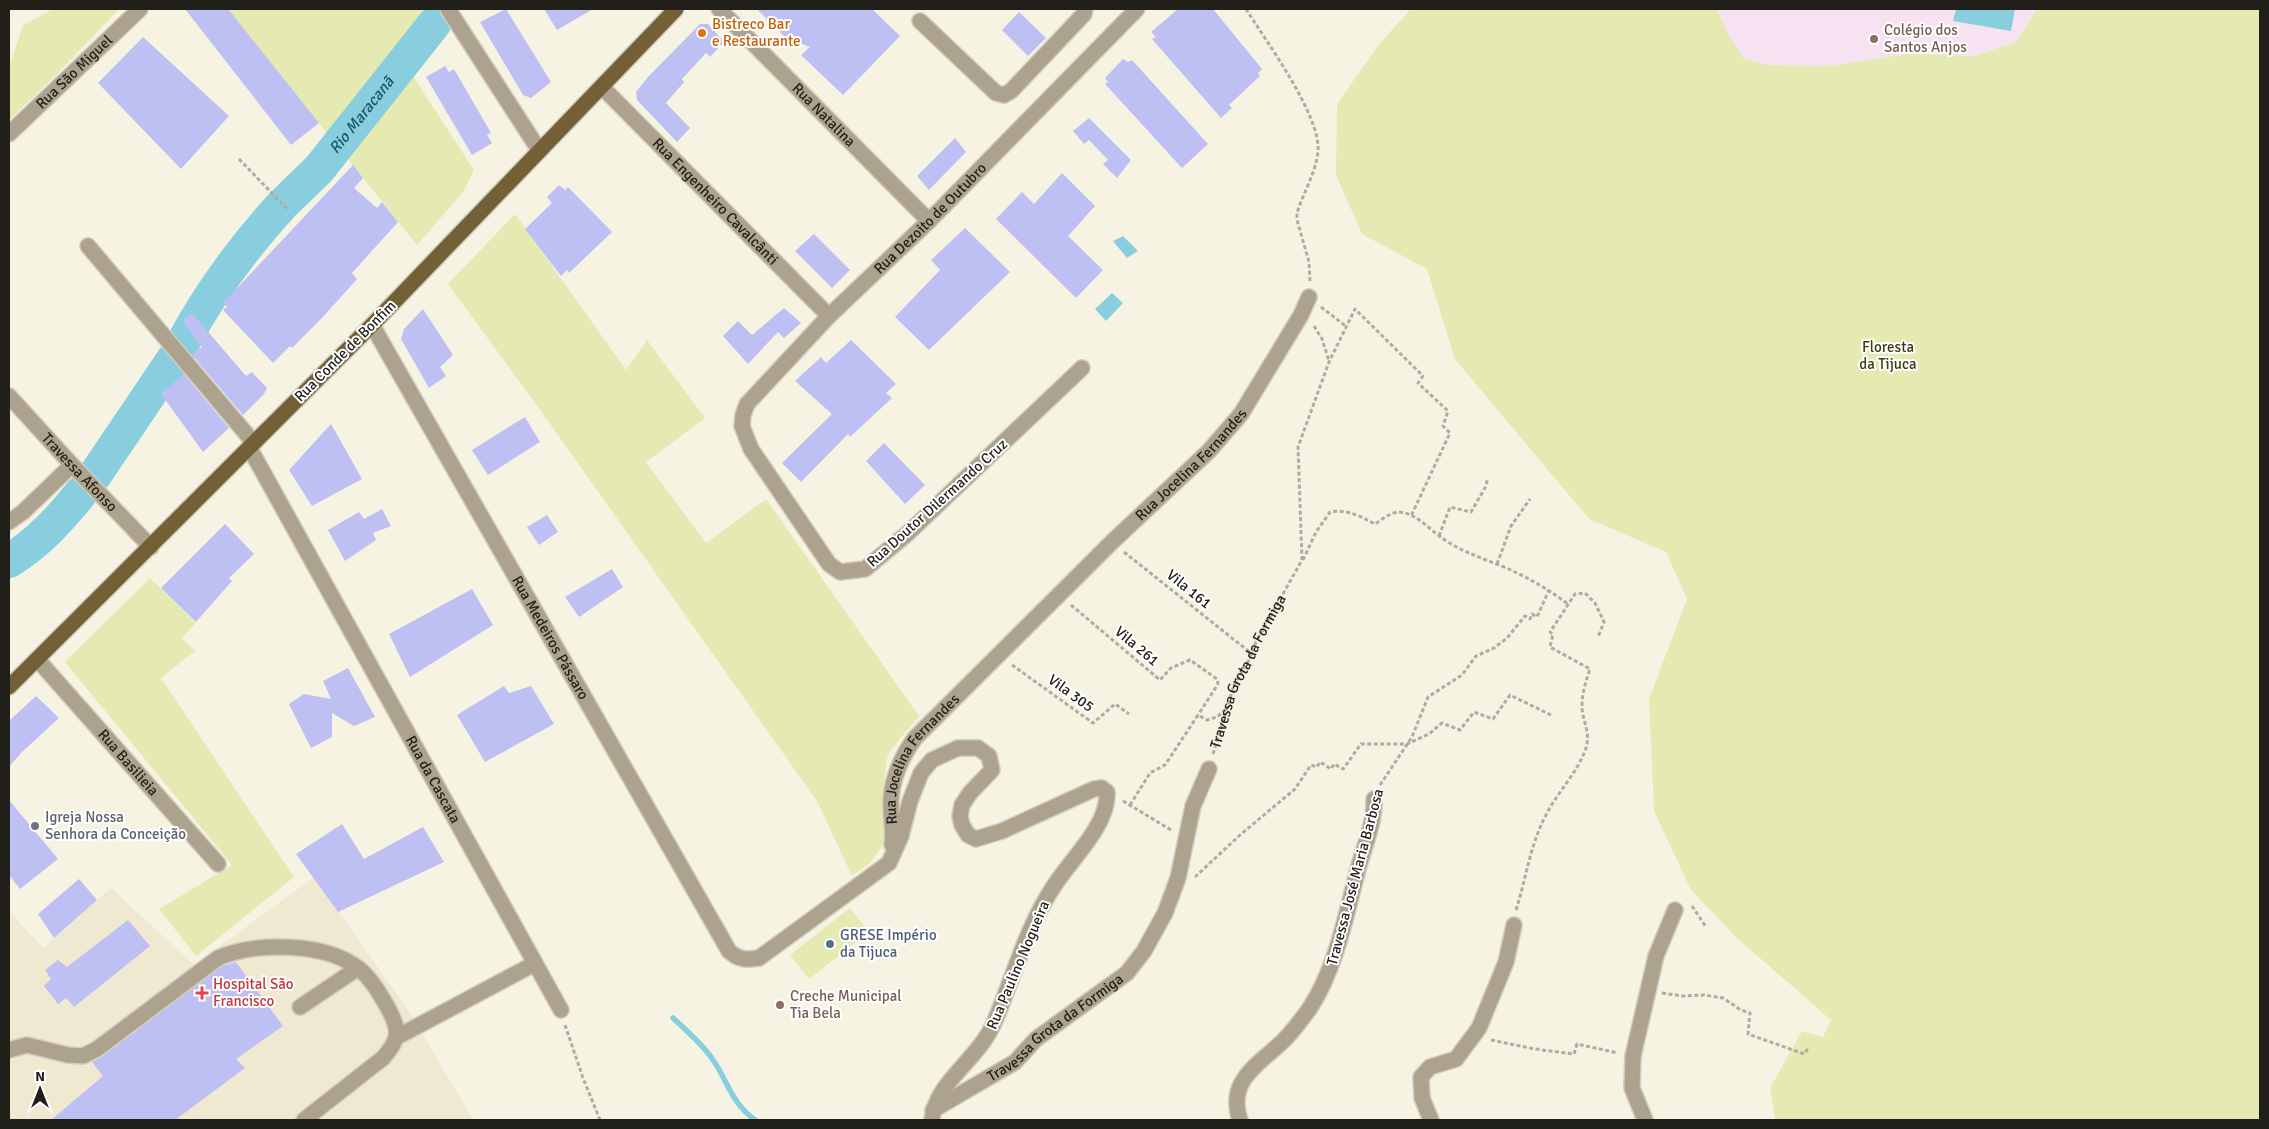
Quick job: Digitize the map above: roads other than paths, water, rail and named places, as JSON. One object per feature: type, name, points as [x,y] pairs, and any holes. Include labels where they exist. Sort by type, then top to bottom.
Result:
[{"type":"main road","name":"Rua Conde de Bonfim","points":[[9,687],[372,325],[676,9]]},
{"type":"street","name":"Rua São Miguel","points":[[9,134],[140,9]]},
{"type":"street","name":"Rua Natalina","points":[[719,9],[929,221]]},
{"type":"street","points":[[920,21],[996,93],[1004,95],[1011,91],[1084,14],[1085,9]]},
{"type":"street","name":"Rua Dezoito de Outubro","points":[[745,436],[742,426],[743,414],[747,404],[829,316],[929,221],[1137,9]]},
{"type":"street","points":[[451,13],[539,150]]},
{"type":"street","name":"Rua Engenheiro Cavalcânti","points":[[602,87],[829,316]]},
{"type":"street","name":"Rua da Cascata","points":[[88,246],[252,445],[560,1010]]},
{"type":"street","name":"Rua Jocelina Fernandes","points":[[890,863],[893,836],[891,799],[896,771],[906,750],[915,738],[998,655],[1112,542],[1209,451],[1226,432],[1241,414],[1301,315],[1309,296]]},
{"type":"street","name":"Rua Medeiros Pássaro","points":[[372,325],[729,951],[736,957],[746,960],[759,958],[890,863]]},
{"type":"street","name":"Rua Doutor Dilermando Cruz","points":[[745,436],[751,450],[829,564],[840,572],[865,569],[907,534],[1082,368]]},
{"type":"street","name":"Travessa Afonso","points":[[9,396],[77,471],[151,547]]},
{"type":"street","points":[[9,522],[77,471]]},
{"type":"street","name":"Rua Basilieia","points":[[37,659],[218,864]]},
{"type":"street","name":"Rua Paulino Nogueira","points":[[890,863],[901,836],[910,801],[921,773],[932,760],[958,748],[978,748],[984,750],[991,759],[992,770],[970,793],[962,805],[960,816],[968,835],[976,839],[1002,831],[1094,789],[1102,788],[1107,792],[1106,806],[1099,824],[1041,907],[988,1034],[941,1093],[933,1115]]},
{"type":"street","name":"Travessa Grota da Formiga","points":[[933,1115],[1015,1062],[1036,1039],[1127,973],[1144,951],[1165,913],[1178,878],[1193,806],[1209,769]]},
{"type":"street","name":"Travessa José Maria Barbosa","points":[[1240,1120],[1236,1096],[1240,1085],[1259,1062],[1282,1042],[1309,1009],[1333,963],[1366,844],[1374,808],[1374,799]]},
{"type":"street","points":[[1645,1120],[1632,1088],[1633,1056],[1656,956],[1675,910]]},
{"type":"street","points":[[1431,1120],[1422,1098],[1421,1077],[1430,1067],[1456,1059],[1474,1036],[1486,1013],[1506,962],[1514,925]]},
{"type":"street","points":[[9,1050],[27,1045],[68,1055],[83,1056],[98,1049],[218,958],[235,951],[280,946],[308,950],[333,956],[358,968],[374,984],[387,1007],[395,1022],[397,1037],[394,1046],[383,1058],[304,1120]]},
{"type":"street","points":[[397,1037],[534,964]]},
{"type":"street","points":[[300,1007],[358,968]]},
{"type":"water","points":[[1956,9],[2015,9],[2011,31],[1953,21]]},
{"type":"water","points":[[1123,236],[1138,251],[1127,258],[1113,241]]},
{"type":"water","points":[[1112,293],[1123,303],[1106,321],[1095,309]]},
{"type":"waterway","name":"Rio Maracanã","points":[[285,202],[319,169],[434,24]]},
{"type":"waterway","name":"Rio Maracanã","points":[[180,348],[226,274],[252,239],[281,206]]},
{"type":"waterway","name":"Rio Maracanã","points":[[95,475],[174,358]]},
{"type":"waterway","name":"Rio Maracanã","points":[[9,561],[48,530],[81,493]]},
{"type":"waterway","points":[[673,1018],[707,1052],[740,1106],[755,1120]]},
{"type":"place","name":"Bistreco Bar e Restaurante","points":[[702,33]]},
{"type":"place","name":"Colégio dos Santos Anjos","points":[[1874,39]]},
{"type":"place","name":"Igreja Nossa Senhora da Conceição","points":[[35,826]]},
{"type":"place","name":"GRESE Império da Tijuca","points":[[830,944]]},
{"type":"place","name":"Hospital São Francisco","points":[[202,993]]},
{"type":"place","name":"Creche Municipal Tia Bela","points":[[780,1005]]},
{"type":"park label","name":"Floresta da Tijuca","points":[[1888,356]]}]
